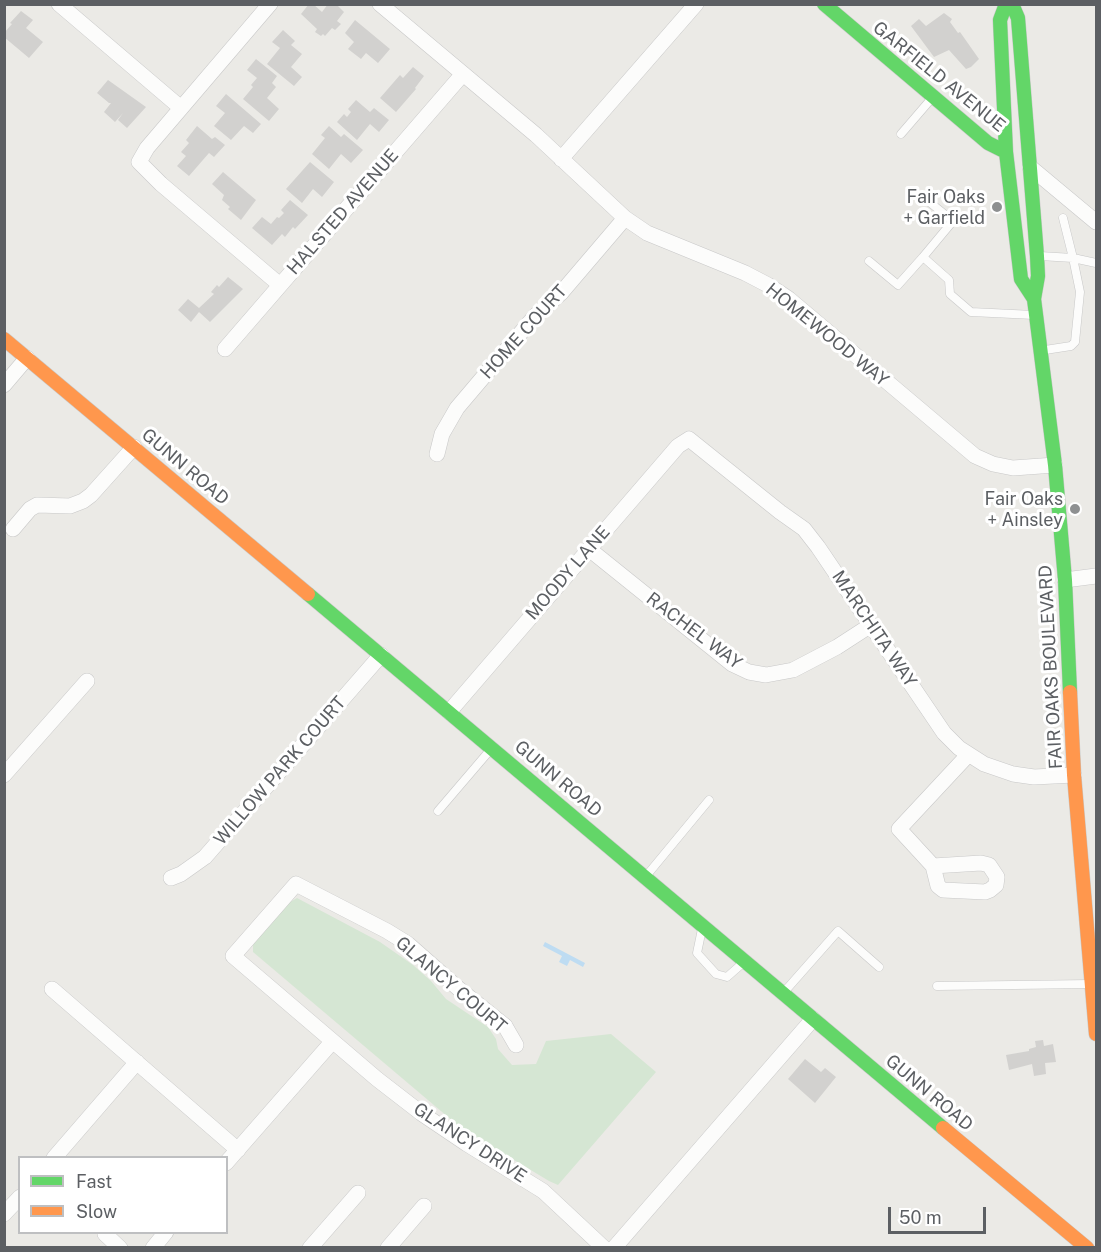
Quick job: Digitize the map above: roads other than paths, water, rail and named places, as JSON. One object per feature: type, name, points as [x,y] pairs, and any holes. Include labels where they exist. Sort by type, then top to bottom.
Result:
[{"type":"street","points":[[59,4],[181,108]]},
{"type":"street","points":[[270,4],[147,148],[139,162],[161,184],[280,285]]},
{"type":"street","name":"HOMEWOOD WAY","points":[[380,4],[536,135],[625,218],[646,234],[745,273],[789,299],[975,456],[993,464],[1014,468],[1055,465]]},
{"type":"street","points":[[561,159],[696,4]]},
{"type":"street","name":"GARFIELD AVENUE","points":[[824,4],[988,143],[1006,152]]},
{"type":"street","name":"FAIR OAKS BOULEVARD","points":[[1006,152],[1000,20],[1009,4]]},
{"type":"street","name":"FAIR OAKS BOULEVARD","points":[[1009,4],[1017,18],[1037,256],[1038,276],[1034,299],[1055,465],[1065,580],[1074,775],[1096,1034]]},
{"type":"street","name":"HALSTED AVENUE","points":[[225,349],[462,75]]},
{"type":"street","points":[[1006,152],[1020,177],[1034,299]]},
{"type":"street","points":[[1030,167],[1096,222]]},
{"type":"street","name":"HOME COURT","points":[[436,454],[442,434],[457,408],[535,316],[561,293],[625,218]]},
{"type":"street","name":"GUNN ROAD","points":[[4,339],[1087,1248]]},
{"type":"street","points":[[4,385],[27,358]]},
{"type":"street","name":"MOODY LANE","points":[[449,712],[678,446],[689,439]]},
{"type":"street","name":"MARCHITA WAY","points":[[689,439],[804,529],[944,733],[968,754],[984,764],[1013,774],[1034,777],[1074,775]]},
{"type":"street","points":[[13,529],[30,509],[37,505],[70,506],[83,501],[134,447]]},
{"type":"street","name":"RACHEL WAY","points":[[589,549],[732,664],[749,672],[775,675],[793,670],[837,647],[871,625]]},
{"type":"street","points":[[1065,580],[1096,576]]},
{"type":"street","name":"WILLOW PARK COURT","points":[[171,878],[205,857],[381,655]]},
{"type":"street","points":[[4,775],[87,681]]},
{"type":"street","points":[[933,866],[899,829],[968,754]]},
{"type":"street","name":"GLANCY COURT","points":[[332,1042],[233,956],[296,884],[408,944],[505,1026],[516,1045]]},
{"type":"street","points":[[52,989],[238,1150]]},
{"type":"street","points":[[614,1248],[813,1019]]},
{"type":"street","points":[[228,1161],[332,1042]]},
{"type":"street","name":"GLANCY DRIVE","points":[[332,1042],[421,1113],[543,1191],[604,1248]]},
{"type":"street","points":[[56,1156],[137,1062]]},
{"type":"street","points":[[310,1248],[358,1193]]},
{"type":"street","points":[[4,1214],[18,1199]]},
{"type":"street","points":[[388,1248],[424,1206]]},
{"type":"street","points":[[105,1234],[120,1248]]},
{"type":"street","points":[[153,1248],[165,1234]]},
{"type":"lane","points":[[901,134],[933,97]]},
{"type":"lane","points":[[869,261],[898,285],[953,221],[923,197]]},
{"type":"lane","points":[[1040,350],[1071,346],[1075,342],[1080,292],[1063,218]]},
{"type":"lane","points":[[1037,256],[1073,258],[1096,263]]},
{"type":"lane","points":[[922,257],[949,280],[951,294],[971,312],[1036,316]]},
{"type":"lane","points":[[438,811],[492,748]]},
{"type":"lane","points":[[646,876],[709,801]]},
{"type":"lane","points":[[703,925],[697,953],[716,974],[727,977],[746,961]]},
{"type":"lane","points":[[784,993],[838,931],[879,967]]},
{"type":"lane","points":[[937,986],[1091,984]]},
{"type":"water","points":[[545,942],[585,963],[583,967],[570,960],[567,966],[559,962],[562,956],[543,946]]},
{"type":"place","name":"Fair Oaks + Garfield","points":[[997,207]]},
{"type":"place","name":"Fair Oaks + Ainsley","points":[[1075,509]]}]
